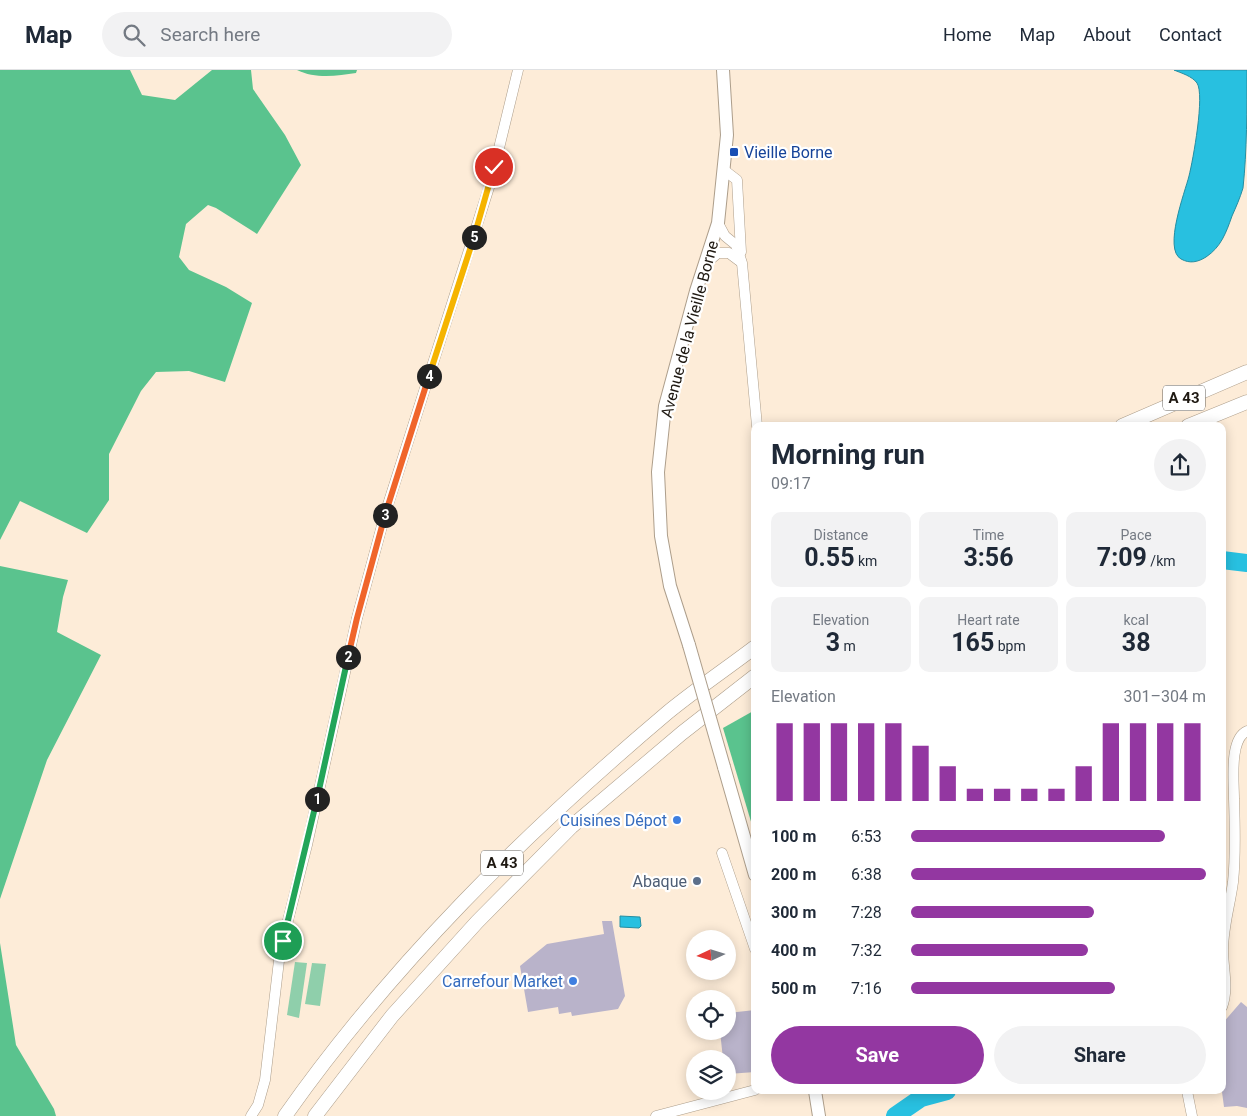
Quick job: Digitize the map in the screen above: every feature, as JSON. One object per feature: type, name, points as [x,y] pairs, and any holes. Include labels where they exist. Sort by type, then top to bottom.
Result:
[{"type":"highway","name":"A 43","points":[[1131,422],[1247,372]]},
{"type":"highway","name":"A 43","points":[[1198,422],[1247,402]]},
{"type":"highway","name":"A 43","points":[[285,1116],[376,998],[460,905],[574,794],[669,712],[751,650]]},
{"type":"highway","name":"A 43","points":[[315,1116],[392,1016],[477,922],[571,827],[682,733],[751,679]]},
{"type":"main road","name":"Avenue de la Vieille Borne","points":[[723,70],[727,121],[718,223],[665,406],[658,472],[661,536],[670,586],[689,645],[751,861]]},
{"type":"main road","points":[[815,1094],[819,1116]]},
{"type":"street","points":[[251,1116],[258,1104],[265,1080],[280,952],[307,845],[357,618],[386,511],[491,181],[518,70]]},
{"type":"street","points":[[724,170],[737,180],[756,422]]},
{"type":"street","points":[[718,223],[725,236],[736,245],[742,263]]},
{"type":"street","points":[[705,264],[718,253],[729,253],[742,263]]},
{"type":"street","points":[[1226,915],[1233,885],[1236,856],[1234,760],[1238,739],[1247,731]]},
{"type":"street","points":[[722,853],[751,937]]},
{"type":"street","points":[[656,1116],[751,1091]]},
{"type":"street","points":[[1188,1094],[1192,1116]]},
{"type":"green space","points":[[0,70],[130,70],[142,95],[175,100],[212,70],[251,70],[253,89],[285,135],[301,165],[257,234],[208,205],[186,224],[179,257],[189,270],[226,287],[252,303],[225,382],[189,371],[156,372],[141,391],[109,454],[109,500],[87,533],[20,501],[0,540]]},
{"type":"green space","points":[[297,70],[357,70],[356,73],[326,76],[311,75]]},
{"type":"green space","points":[[0,566],[68,580],[57,632],[101,655],[47,760],[0,899]]},
{"type":"green space","points":[[751,712],[751,822],[723,728]]},
{"type":"green space","points":[[0,943],[16,1045],[54,1109],[56,1116],[0,1116]]},
{"type":"green space","points":[[295,962],[307,963],[299,1018],[287,1015]]},
{"type":"green space","points":[[312,963],[326,964],[320,1006],[305,1004]]},
{"type":"water","points":[[1174,70],[1247,70],[1246,144],[1243,188],[1228,228],[1219,244],[1206,257],[1194,262],[1181,259],[1176,253],[1174,244],[1177,220],[1189,176],[1195,143],[1200,100],[1199,90],[1197,83],[1192,78]]},
{"type":"water","points":[[620,916],[640,917],[641,926],[639,928],[620,927]]},
{"type":"building","name":"Carrefour Market","points":[[602,921],[612,921],[625,996],[618,1009],[572,1016],[571,1012],[559,1014],[558,1007],[528,1012],[520,966],[547,944],[604,934]]},
{"type":"building","points":[[1241,1002],[1247,1007],[1247,1108],[1237,1106],[1224,1107],[1222,1094],[1226,1094],[1226,1019]]},
{"type":"building","points":[[751,1010],[751,1072],[736,1073],[736,1050],[722,1050],[721,1040],[736,1040],[736,1012]]},
{"type":"waterway","points":[[1226,560],[1247,563]]},
{"type":"waterway","points":[[895,1116],[921,1098],[936,1094]]},
{"type":"place","name":"Vieille Borne","points":[[734,152]]},
{"type":"place","name":"Cuisines Dépot","points":[[677,820]]},
{"type":"place","name":"Abaque","points":[[697,881]]},
{"type":"place","name":"Carrefour Market","points":[[573,981]]},
{"type":"route","points":[[283,941],[307,845],[357,618],[386,511],[465,266],[494,167]]}]
